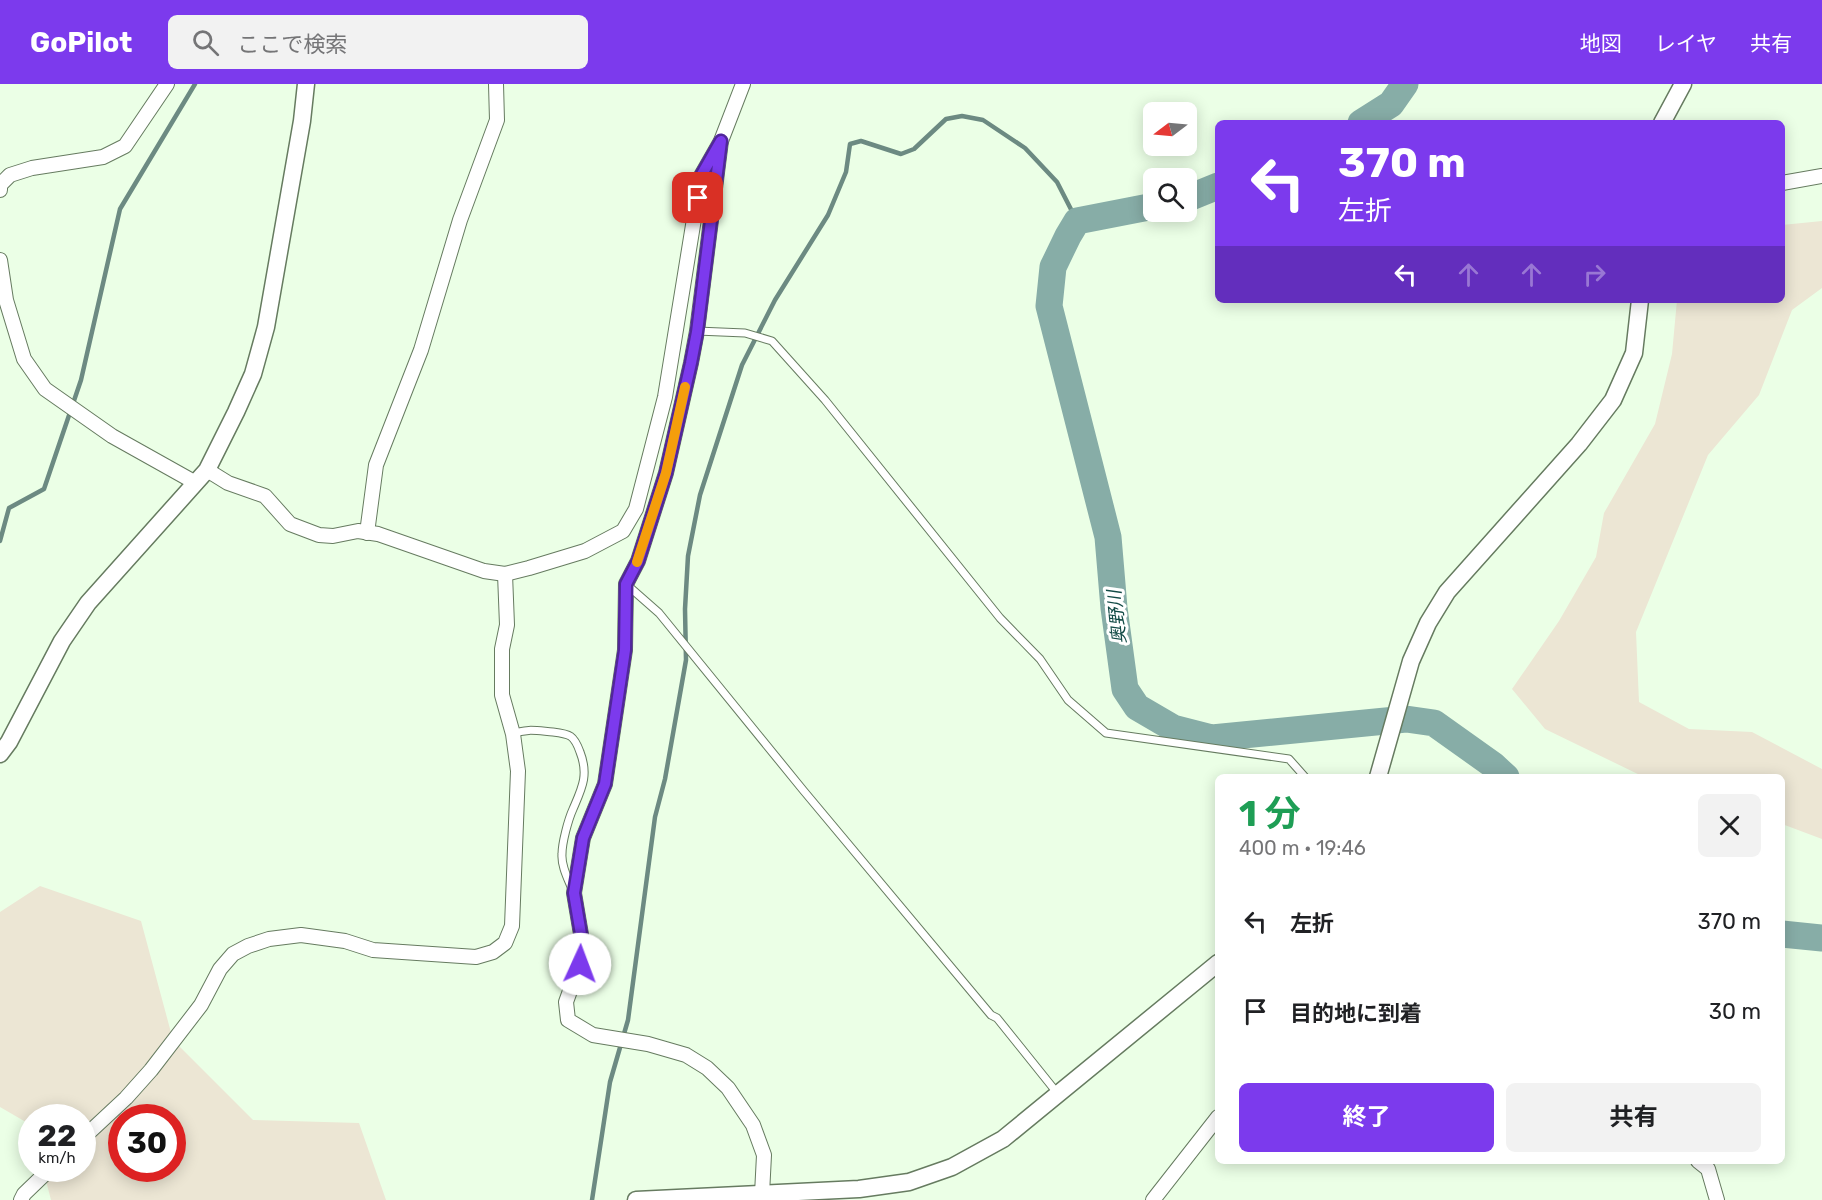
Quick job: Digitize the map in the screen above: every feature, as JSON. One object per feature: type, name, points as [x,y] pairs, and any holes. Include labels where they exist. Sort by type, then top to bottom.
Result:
[{"type":"street","points":[[0,190],[0,185],[10,175],[32,168],[103,157],[126,146],[166,84]]},
{"type":"street","points":[[0,754],[24,716],[62,641],[88,603],[207,470],[253,374],[266,327],[302,121],[306,84]]},
{"type":"street","points":[[367,532],[376,465],[421,350],[460,220],[496,120],[496,84]]},
{"type":"street","points":[[207,470],[228,483],[265,496],[290,524],[319,535],[333,536],[358,531],[378,534],[484,571],[505,574],[585,550],[623,531],[636,509],[665,397],[701,176],[721,141],[743,84]]},
{"type":"street","points":[[1664,120],[1683,84]]},
{"type":"street","points":[[721,141],[697,332],[666,473],[638,561],[626,584],[625,650],[605,784],[583,838],[574,893],[584,952],[566,1002],[568,1020],[593,1035],[686,1055],[707,1068],[728,1088],[753,1125],[764,1155],[764,1197]]},
{"type":"street","points":[[1785,182],[1822,176]]},
{"type":"street","points":[[0,260],[6,300],[24,359],[45,389],[112,436],[195,483]]},
{"type":"street","points":[[1379,774],[1411,661],[1428,623],[1447,591],[1579,444],[1612,400],[1634,353],[1640,303]]},
{"type":"street","points":[[96,1126],[151,1070],[201,1005],[220,969],[233,954],[248,946],[269,939],[301,935],[345,941],[373,950],[476,957],[493,952],[505,943],[512,927],[518,771],[513,734],[502,695],[502,649],[507,625],[505,574]]},
{"type":"street","points":[[636,1200],[764,1197],[859,1189],[909,1182],[952,1167],[1003,1139],[1215,965]]},
{"type":"street","points":[[1153,1200],[1215,1121]]},
{"type":"street","points":[[1702,1164],[1708,1169],[1716,1200]]},
{"type":"street","points":[[21,1200],[36,1182]]},
{"type":"lane","points":[[697,332],[745,333],[772,341],[825,400],[1000,618],[1040,659],[1068,700],[1106,733],[1289,759],[1302,774]]},
{"type":"lane","points":[[626,584],[659,613],[677,634],[803,790],[991,1015],[997,1017],[1058,1094]]},
{"type":"lane","points":[[513,734],[522,729],[568,734],[576,741],[582,758],[585,778],[582,791],[572,811],[562,855],[565,873],[574,893]]},
{"type":"shaded area","points":[[1822,221],[1822,288],[1792,310],[1759,395],[1708,455],[1636,632],[1639,702],[1689,729],[1752,732],[1822,769],[1822,839],[1785,825],[1785,774],[1638,774],[1545,729],[1512,689],[1559,621],[1596,557],[1604,513],[1655,424],[1672,354],[1677,303],[1785,303],[1785,225]]},
{"type":"shaded area","points":[[40,886],[141,921],[173,1040],[253,1120],[359,1123],[386,1200],[51,1200],[46,1182],[96,1182],[96,1104],[18,1104],[18,1117],[0,1107],[0,912]]},
{"type":"waterway","points":[[0,541],[9,508],[44,489],[81,380],[120,209],[195,84]]},
{"type":"waterway","name":"奥野川","points":[[1366,120],[1391,104],[1405,84]]},
{"type":"waterway","points":[[592,1200],[610,1082],[628,1020],[655,817],[665,779],[686,660],[685,609],[688,556],[700,495],[742,365],[775,300],[828,215],[846,172],[850,144],[861,141],[901,154],[914,149],[946,119],[962,116],[983,120],[1025,148],[1057,182],[1077,221]]},
{"type":"waterway","name":"奥野川","points":[[1197,195],[1215,187]]},
{"type":"waterway","name":"奥野川","points":[[1143,208],[1077,221],[1053,267],[1049,306],[1108,537],[1114,608],[1125,689],[1137,707],[1173,728],[1212,738],[1406,719],[1434,723],[1503,774]]},
{"type":"waterway","name":"奥野川","points":[[1785,934],[1822,938]]},
{"type":"slow traffic","points":[[637,562],[666,473],[685,387]]},
{"type":"route","points":[[580,964],[584,952],[574,893],[583,838],[605,784],[625,650],[626,584],[638,561],[666,473],[691,363],[721,141],[701,176],[698,198]]}]
